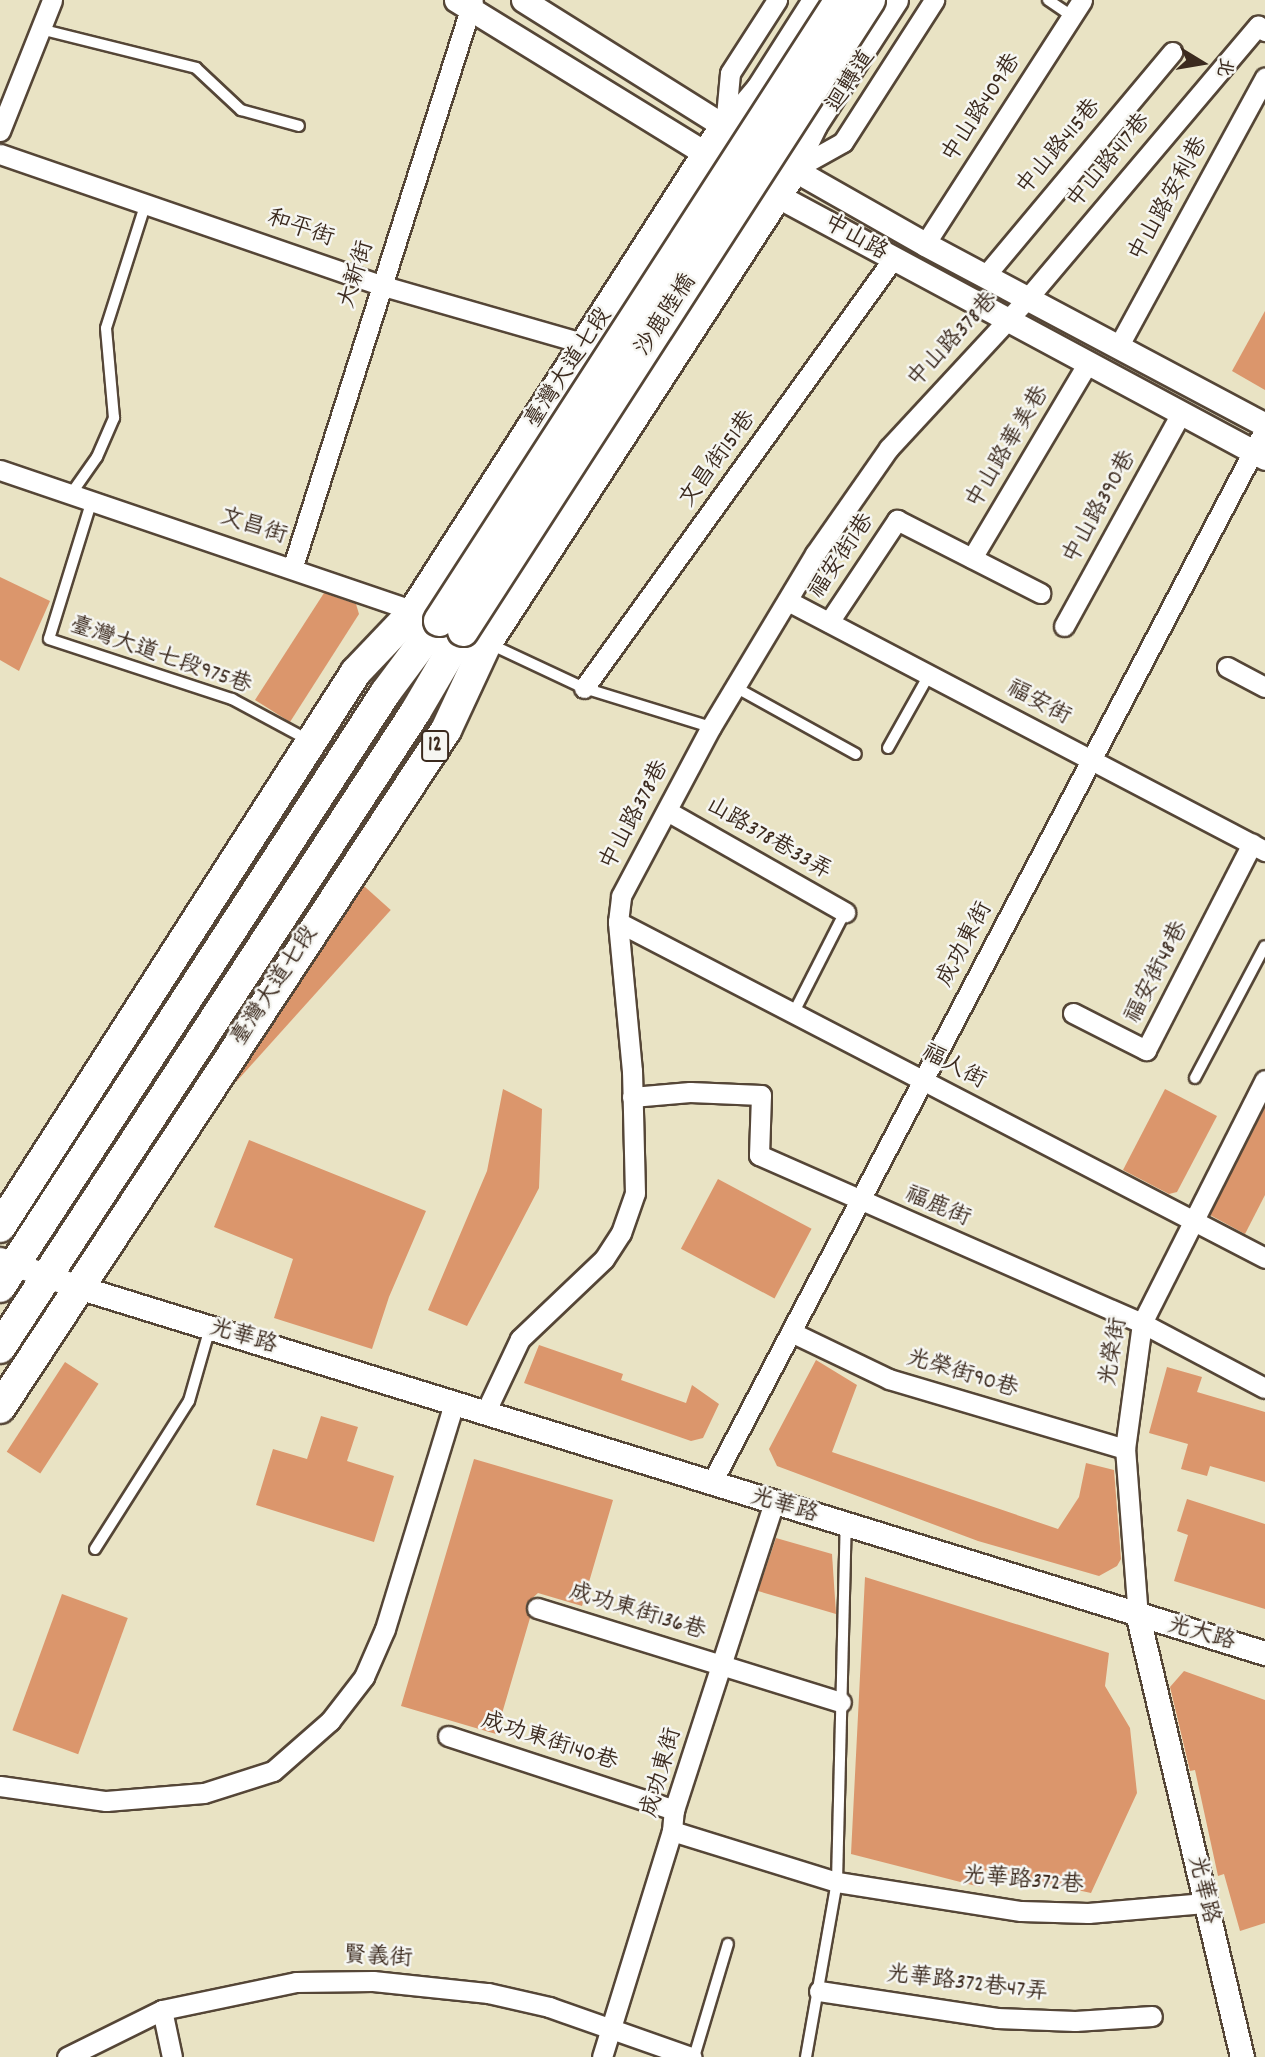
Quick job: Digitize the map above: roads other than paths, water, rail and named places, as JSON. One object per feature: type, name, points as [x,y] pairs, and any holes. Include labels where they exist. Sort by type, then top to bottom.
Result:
[{"type":"main road","name":"沙鹿陸橋","points":[[451,626],[840,0]]},
{"type":"main road","name":"沙鹿陸橋","points":[[451,626],[870,0]]},
{"type":"main road","name":"臺灣大道七段","points":[[0,1348],[416,711],[451,626],[586,344],[725,127]]},
{"type":"main road","name":"臺灣大道七段","points":[[5,1270],[386,692],[451,626],[793,170]]},
{"type":"main road","name":"臺灣大道七段","points":[[0,1227],[356,672],[451,626]]},
{"type":"main road","name":"臺灣大道七段","points":[[0,1408],[446,730],[451,626]]},
{"type":"main road","points":[[46,1276],[53,1325]]},
{"type":"street","points":[[0,131],[52,0]]},
{"type":"street","name":"中山路","points":[[523,0],[793,170],[1265,427]]},
{"type":"street","points":[[725,127],[730,73],[777,0]]},
{"type":"street","points":[[725,127],[758,88],[814,0]]},
{"type":"street","points":[[793,170],[815,125],[896,0]]},
{"type":"street","name":"迴轉道","points":[[793,170],[843,142],[934,0]]},
{"type":"street","name":"中山路","points":[[466,3],[707,156],[893,259],[1259,454]]},
{"type":"street","name":"大新街","points":[[293,566],[466,3]]},
{"type":"street","name":"中山路409巷","points":[[925,244],[1077,8]]},
{"type":"street","name":"中山路417巷","points":[[1027,299],[1261,28]]},
{"type":"street","name":"中山路415巷","points":[[985,276],[1172,52]]},
{"type":"street","name":"中山路安利巷","points":[[1118,347],[1265,77]]},
{"type":"street","name":"和平街","points":[[0,154],[147,202],[380,285],[586,344]]},
{"type":"street","name":"文昌街151巷","points":[[584,688],[893,259]]},
{"type":"street","name":"中山路378巷","points":[[485,1413],[520,1339],[604,1259],[621,1233],[635,1194],[632,1097],[618,922],[621,896],[711,727],[788,601],[889,448],[1005,319],[1027,299]]},
{"type":"street","name":"中山路華美巷","points":[[972,558],[1088,363]]},
{"type":"street","name":"中山路390巷","points":[[1064,626],[1181,413]]},
{"type":"street","name":"成功東街","points":[[711,1484],[1091,760],[1259,454],[1265,427]]},
{"type":"street","name":"文昌街","points":[[0,470],[293,566],[451,626]]},
{"type":"street","name":"福安街1巷","points":[[829,622],[897,520],[972,558]]},
{"type":"street","points":[[972,558],[1040,593]]},
{"type":"street","name":"福安街","points":[[788,601],[1258,848]]},
{"type":"street","points":[[1227,667],[1265,687]]},
{"type":"street","name":"山路378巷33弄","points":[[667,811],[845,912]]},
{"type":"street","name":"福安街48巷","points":[[1073,1013],[1146,1050],[1258,848]]},
{"type":"street","name":"福人街","points":[[618,922],[1265,1258]]},
{"type":"street","name":"光榮街","points":[[1138,1617],[1125,1449],[1142,1323],[1191,1220],[1265,1080]]},
{"type":"street","name":"福鹿街","points":[[632,1097],[690,1092],[761,1095],[759,1155],[859,1202],[1142,1323],[1265,1388]]},
{"type":"street","name":"光華路","points":[[5,1270],[46,1276],[1138,1617],[1242,2057]]},
{"type":"street","name":"光榮街90巷","points":[[790,1332],[889,1379],[1125,1449]]},
{"type":"street","points":[[0,1787],[106,1801],[204,1793],[273,1771],[330,1721],[364,1678],[385,1629],[454,1403]]},
{"type":"street","name":"成功東街","points":[[602,2057],[672,1830],[674,1810],[774,1503]]},
{"type":"street","name":"成功東街136巷","points":[[537,1608],[841,1702]]},
{"type":"street","name":"光大路","points":[[1138,1617],[1265,1653]]},
{"type":"street","name":"成功東街140巷","points":[[448,1736],[674,1810]]},
{"type":"street","name":"光華路372巷","points":[[672,1830],[837,1882],[1021,1911],[1088,1913],[1205,1903]]},
{"type":"street","name":"賢義街","points":[[67,2057],[162,2010],[296,1982],[373,1981],[488,1993],[611,2026],[692,2057]]},
{"type":"street","name":"光華路372巷47弄","points":[[819,1991],[997,2018],[1075,2021],[1152,2016]]},
{"type":"street","points":[[162,2010],[172,2057]]},
{"type":"lane","points":[[1048,0],[1077,8]]},
{"type":"lane","points":[[40,29],[196,68],[241,110],[299,126]]},
{"type":"lane","points":[[71,494],[97,457],[114,418],[106,328],[147,202]]},
{"type":"lane","name":"臺灣大道七段975巷","points":[[92,500],[49,639],[232,699],[311,742]]},
{"type":"lane","points":[[451,626],[584,688],[711,727]]},
{"type":"lane","points":[[888,748],[929,675]]},
{"type":"lane","points":[[735,687],[856,754]]},
{"type":"lane","points":[[794,1013],[845,912]]},
{"type":"lane","points":[[1195,1078],[1265,946]]},
{"type":"lane","points":[[95,1549],[189,1401],[211,1328]]},
{"type":"lane","points":[[806,2057],[837,1882],[846,1526]]},
{"type":"lane","points":[[692,2057],[728,1944]]}]
